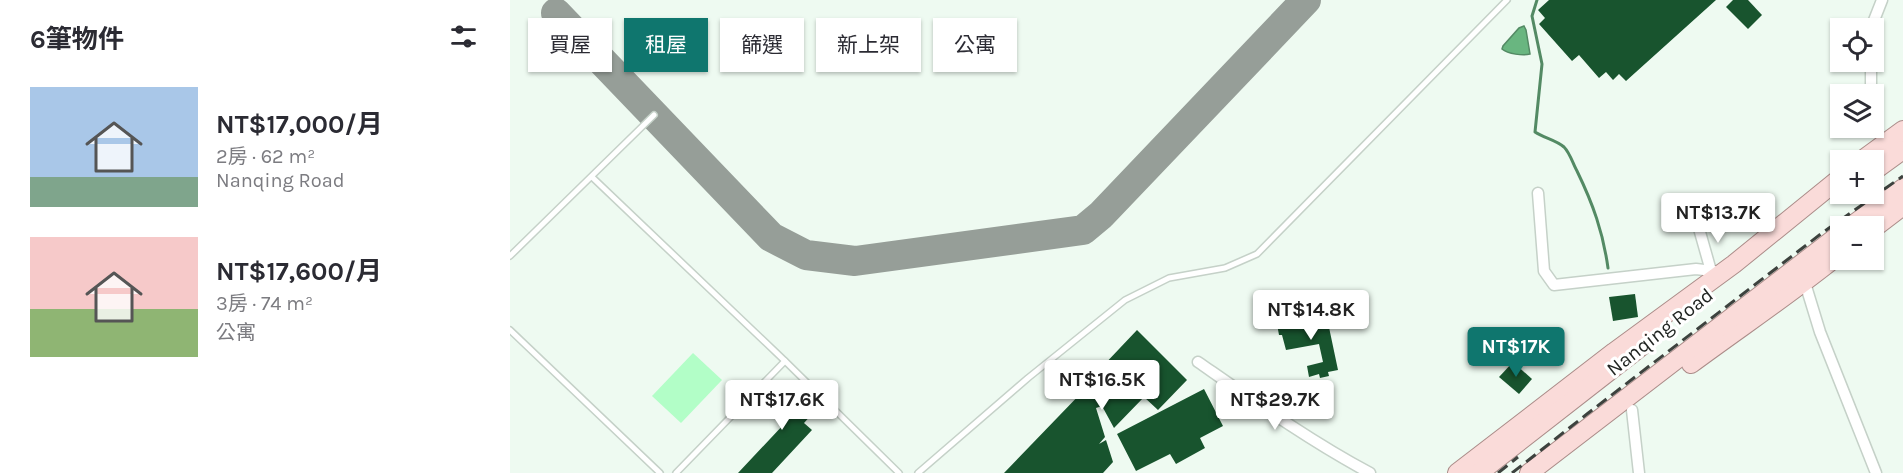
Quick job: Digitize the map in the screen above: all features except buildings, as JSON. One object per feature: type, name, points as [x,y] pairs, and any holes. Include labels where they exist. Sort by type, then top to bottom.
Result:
[{"type":"main road","points":[[1876,150],[1903,130]]},
{"type":"main road","points":[[1884,164],[1903,150]]},
{"type":"main road","points":[[1767,238],[1830,186]]},
{"type":"main road","points":[[1865,216],[1903,188]]},
{"type":"main road","name":"Nanqing Road","points":[[1479,473],[1830,202]]},
{"type":"main road","points":[[1884,220],[1903,206]]},
{"type":"main road","points":[[1457,473],[1716,271],[1767,238],[1818,210]]},
{"type":"main road","name":"Nanqing Road","points":[[1529,473],[1830,242]]},
{"type":"main road","points":[[1774,304],[1816,253]]},
{"type":"main road","points":[[1549,473],[1830,262]]},
{"type":"street","points":[[1875,18],[1882,0]]},
{"type":"street","points":[[1538,193],[1544,271],[1554,285],[1696,269],[1716,271],[1698,225]]},
{"type":"street","points":[[1805,283],[1824,341],[1875,473]]},
{"type":"street","points":[[1198,362],[1345,460],[1370,473]]},
{"type":"street","points":[[1632,410],[1640,473]]},
{"type":"lane","points":[[918,473],[1028,378],[1125,300],[1169,278],[1225,268],[1257,254],[1508,0]]},
{"type":"lane","points":[[510,256],[654,115]]},
{"type":"lane","points":[[592,177],[785,361],[898,473]]},
{"type":"lane","points":[[510,330],[660,473]]},
{"type":"lane","points":[[676,473],[785,361]]},
{"type":"shaded area","points":[[1524,26],[1530,54],[1516,54],[1502,49],[1519,28]]},
{"type":"shaded area","points":[[693,353],[722,380],[681,423],[652,396]]},
{"type":"waterway","points":[[1537,0],[1532,16],[1542,64],[1535,132],[1561,145],[1570,155],[1597,218],[1608,268]]},
{"type":"taxiway","points":[[556,13],[771,237],[806,255],[855,261],[1083,230],[1101,215],[1306,0]]},
{"type":"railway","points":[[1512,473],[1822,233],[1903,176]]},
{"type":"railway","points":[[1498,473],[1518,457]]}]
